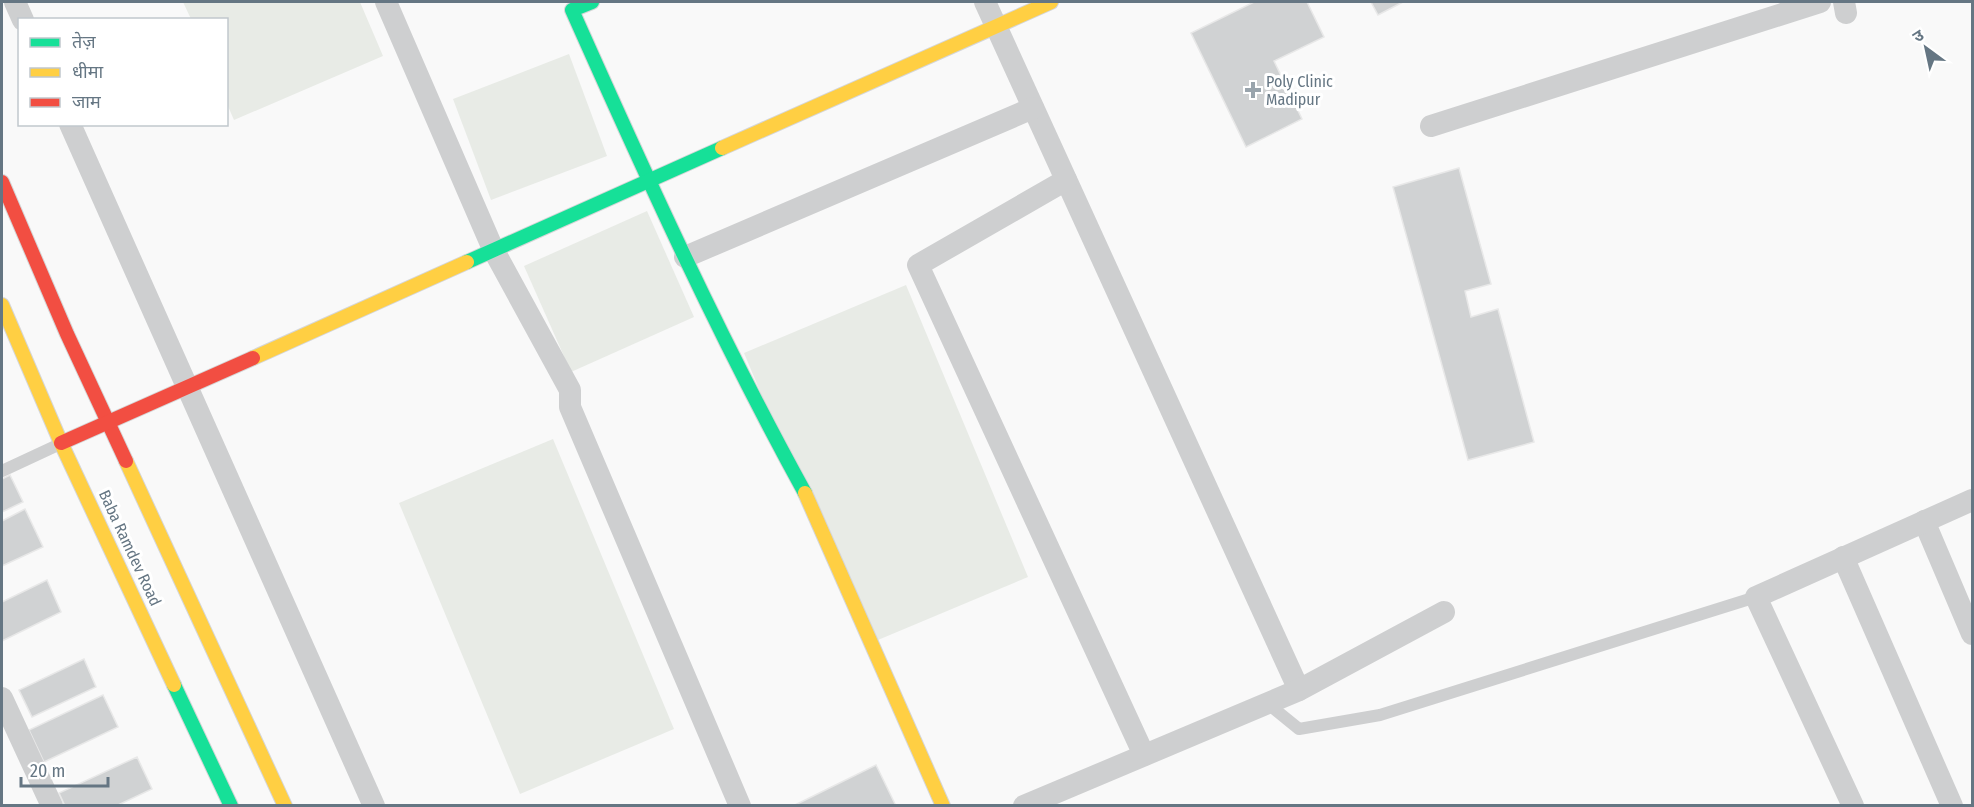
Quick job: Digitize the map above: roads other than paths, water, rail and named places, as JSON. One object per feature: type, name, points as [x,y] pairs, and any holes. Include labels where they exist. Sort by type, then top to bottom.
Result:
[{"type":"street","points":[[15,2],[22,18]]},
{"type":"street","points":[[386,2],[493,249],[570,390],[570,407],[740,806]]},
{"type":"street","points":[[592,2],[572,10],[648,181],[744,382],[814,509],[943,806]]},
{"type":"street","points":[[985,2],[1299,690]]},
{"type":"street","points":[[61,443],[1051,2]]},
{"type":"street","points":[[1431,126],[1820,2]]},
{"type":"street","points":[[685,257],[1033,108]]},
{"type":"street","points":[[71,126],[374,806]]},
{"type":"street","points":[[1066,180],[918,265],[1144,755]]},
{"type":"street","points":[[2,182],[67,334],[285,806]]},
{"type":"street","name":"Baba Ramdev Road","points":[[2,305],[61,443],[231,806]]},
{"type":"street","points":[[1852,806],[1756,597],[1972,500]]},
{"type":"street","points":[[1924,521],[1972,634]]},
{"type":"street","points":[[1843,557],[1952,806]]},
{"type":"street","points":[[1024,806],[1299,690],[1444,612]]},
{"type":"street","points":[[2,698],[51,806]]},
{"type":"lane","points":[[2,471],[61,443]]},
{"type":"lane","points":[[1267,703],[1299,729],[1380,715],[1756,597]]},
{"type":"place","name":"Poly Clinic Madipur","points":[[1253,90]]}]
